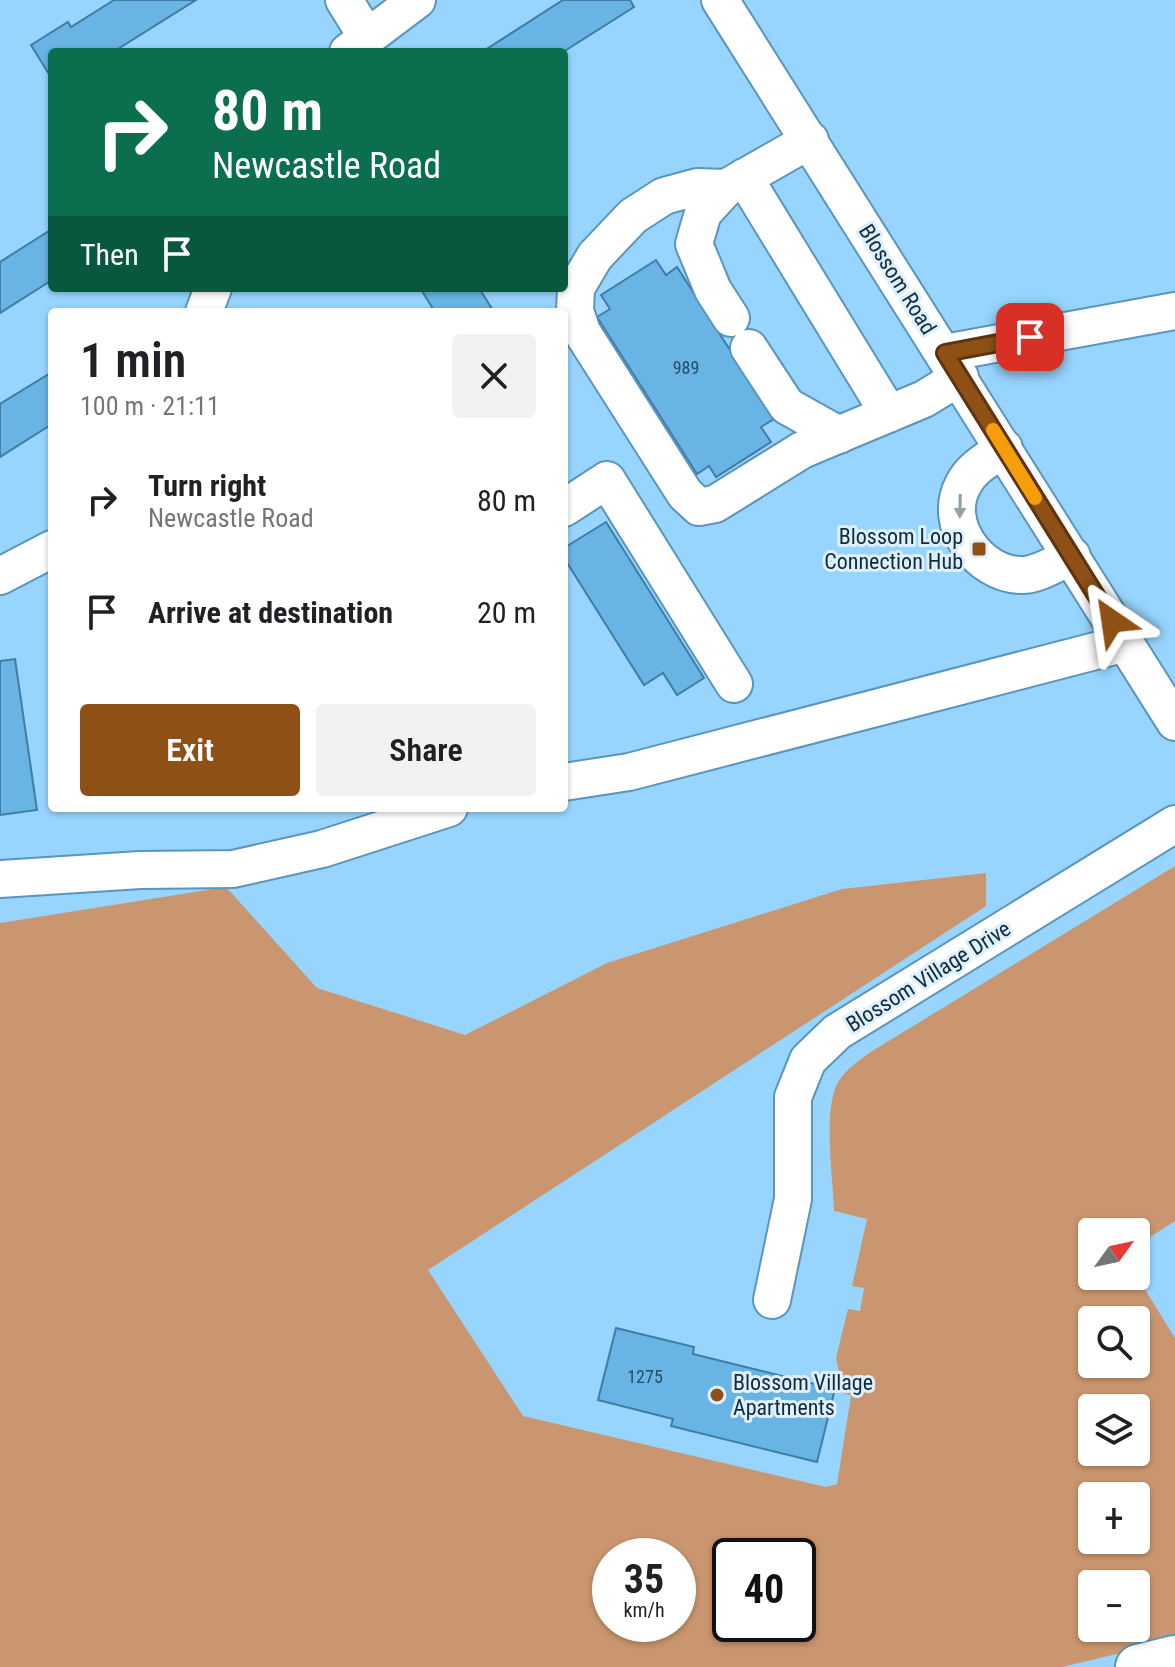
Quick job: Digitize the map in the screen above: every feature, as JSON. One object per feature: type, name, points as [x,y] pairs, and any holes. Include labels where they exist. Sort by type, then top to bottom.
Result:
[{"type":"highway","points":[[1138,1667],[1175,1658]]},
{"type":"street","points":[[344,0],[357,44],[417,0]]},
{"type":"street","name":"Blossom Road","points":[[720,0],[953,365],[1175,722]]},
{"type":"street","points":[[810,140],[735,183],[703,213],[694,244],[713,290],[787,406],[839,435]]},
{"type":"street","points":[[735,183],[889,414]]},
{"type":"street","points":[[735,183],[697,187],[664,196],[633,216],[595,256],[576,288],[575,311],[582,332],[685,494],[699,507],[715,504],[802,450],[924,399],[953,365],[1175,311]]},
{"type":"street","points":[[1004,448],[975,469],[961,487],[961,534],[975,555],[996,570],[1022,575],[1045,569],[1072,556]]},
{"type":"street","points":[[568,505],[607,480],[734,684]]},
{"type":"street","points":[[0,576],[48,551]]},
{"type":"street","points":[[568,781],[629,772],[1126,643]]},
{"type":"street","points":[[0,879],[140,870],[233,869],[322,849],[437,812]]},
{"type":"street","name":"Blossom Village Drive","points":[[772,1300],[793,1199],[793,1097],[808,1060],[837,1032],[1175,824]]},
{"type":"shaded area","points":[[1175,866],[1175,1221],[1150,1237],[1150,1218],[1078,1218],[1078,1290],[1145,1290],[1175,1338],[1175,1640],[1062,1667],[0,1667],[0,923],[226,887],[317,988],[465,1035],[607,963],[842,889],[986,873],[986,906],[428,1270],[523,1416],[826,1487],[837,1484],[851,1396],[844,1393],[836,1358],[848,1309],[860,1311],[864,1288],[852,1286],[867,1219],[834,1211],[830,1146],[833,1096],[840,1079],[869,1053]]},
{"type":"building","points":[[114,0],[196,0],[119,48],[48,48],[48,73],[31,45],[68,22],[71,27]]},
{"type":"building","points":[[563,0],[630,0],[634,7],[568,49],[488,48]]},
{"type":"building","points":[[48,232],[48,283],[0,313],[0,262]]},
{"type":"building","points":[[656,260],[666,275],[677,267],[774,419],[761,427],[771,442],[716,477],[709,466],[697,474],[597,317],[610,309],[601,295]]},
{"type":"building","points":[[422,292],[482,292],[492,308],[432,308]]},
{"type":"building","points":[[48,374],[48,427],[0,457],[0,404]]},
{"type":"building","points":[[606,522],[704,678],[677,695],[663,673],[644,685],[568,564],[568,546]]},
{"type":"building","points":[[15,659],[37,810],[0,815],[0,661]]},
{"type":"building","name":"Blossom Village Apartments","points":[[616,1328],[694,1347],[693,1354],[835,1389],[817,1462],[671,1426],[673,1419],[598,1400]]},
{"type":"slow traffic","points":[[993,430],[1035,498]]},
{"type":"place","name":"Blossom Loop Connection Hub","points":[[979,549]]},
{"type":"place","name":"Blossom Village Apartments","points":[[717,1395]]},
{"type":"route","points":[[1030,337],[945,353],[1112,621]]}]
